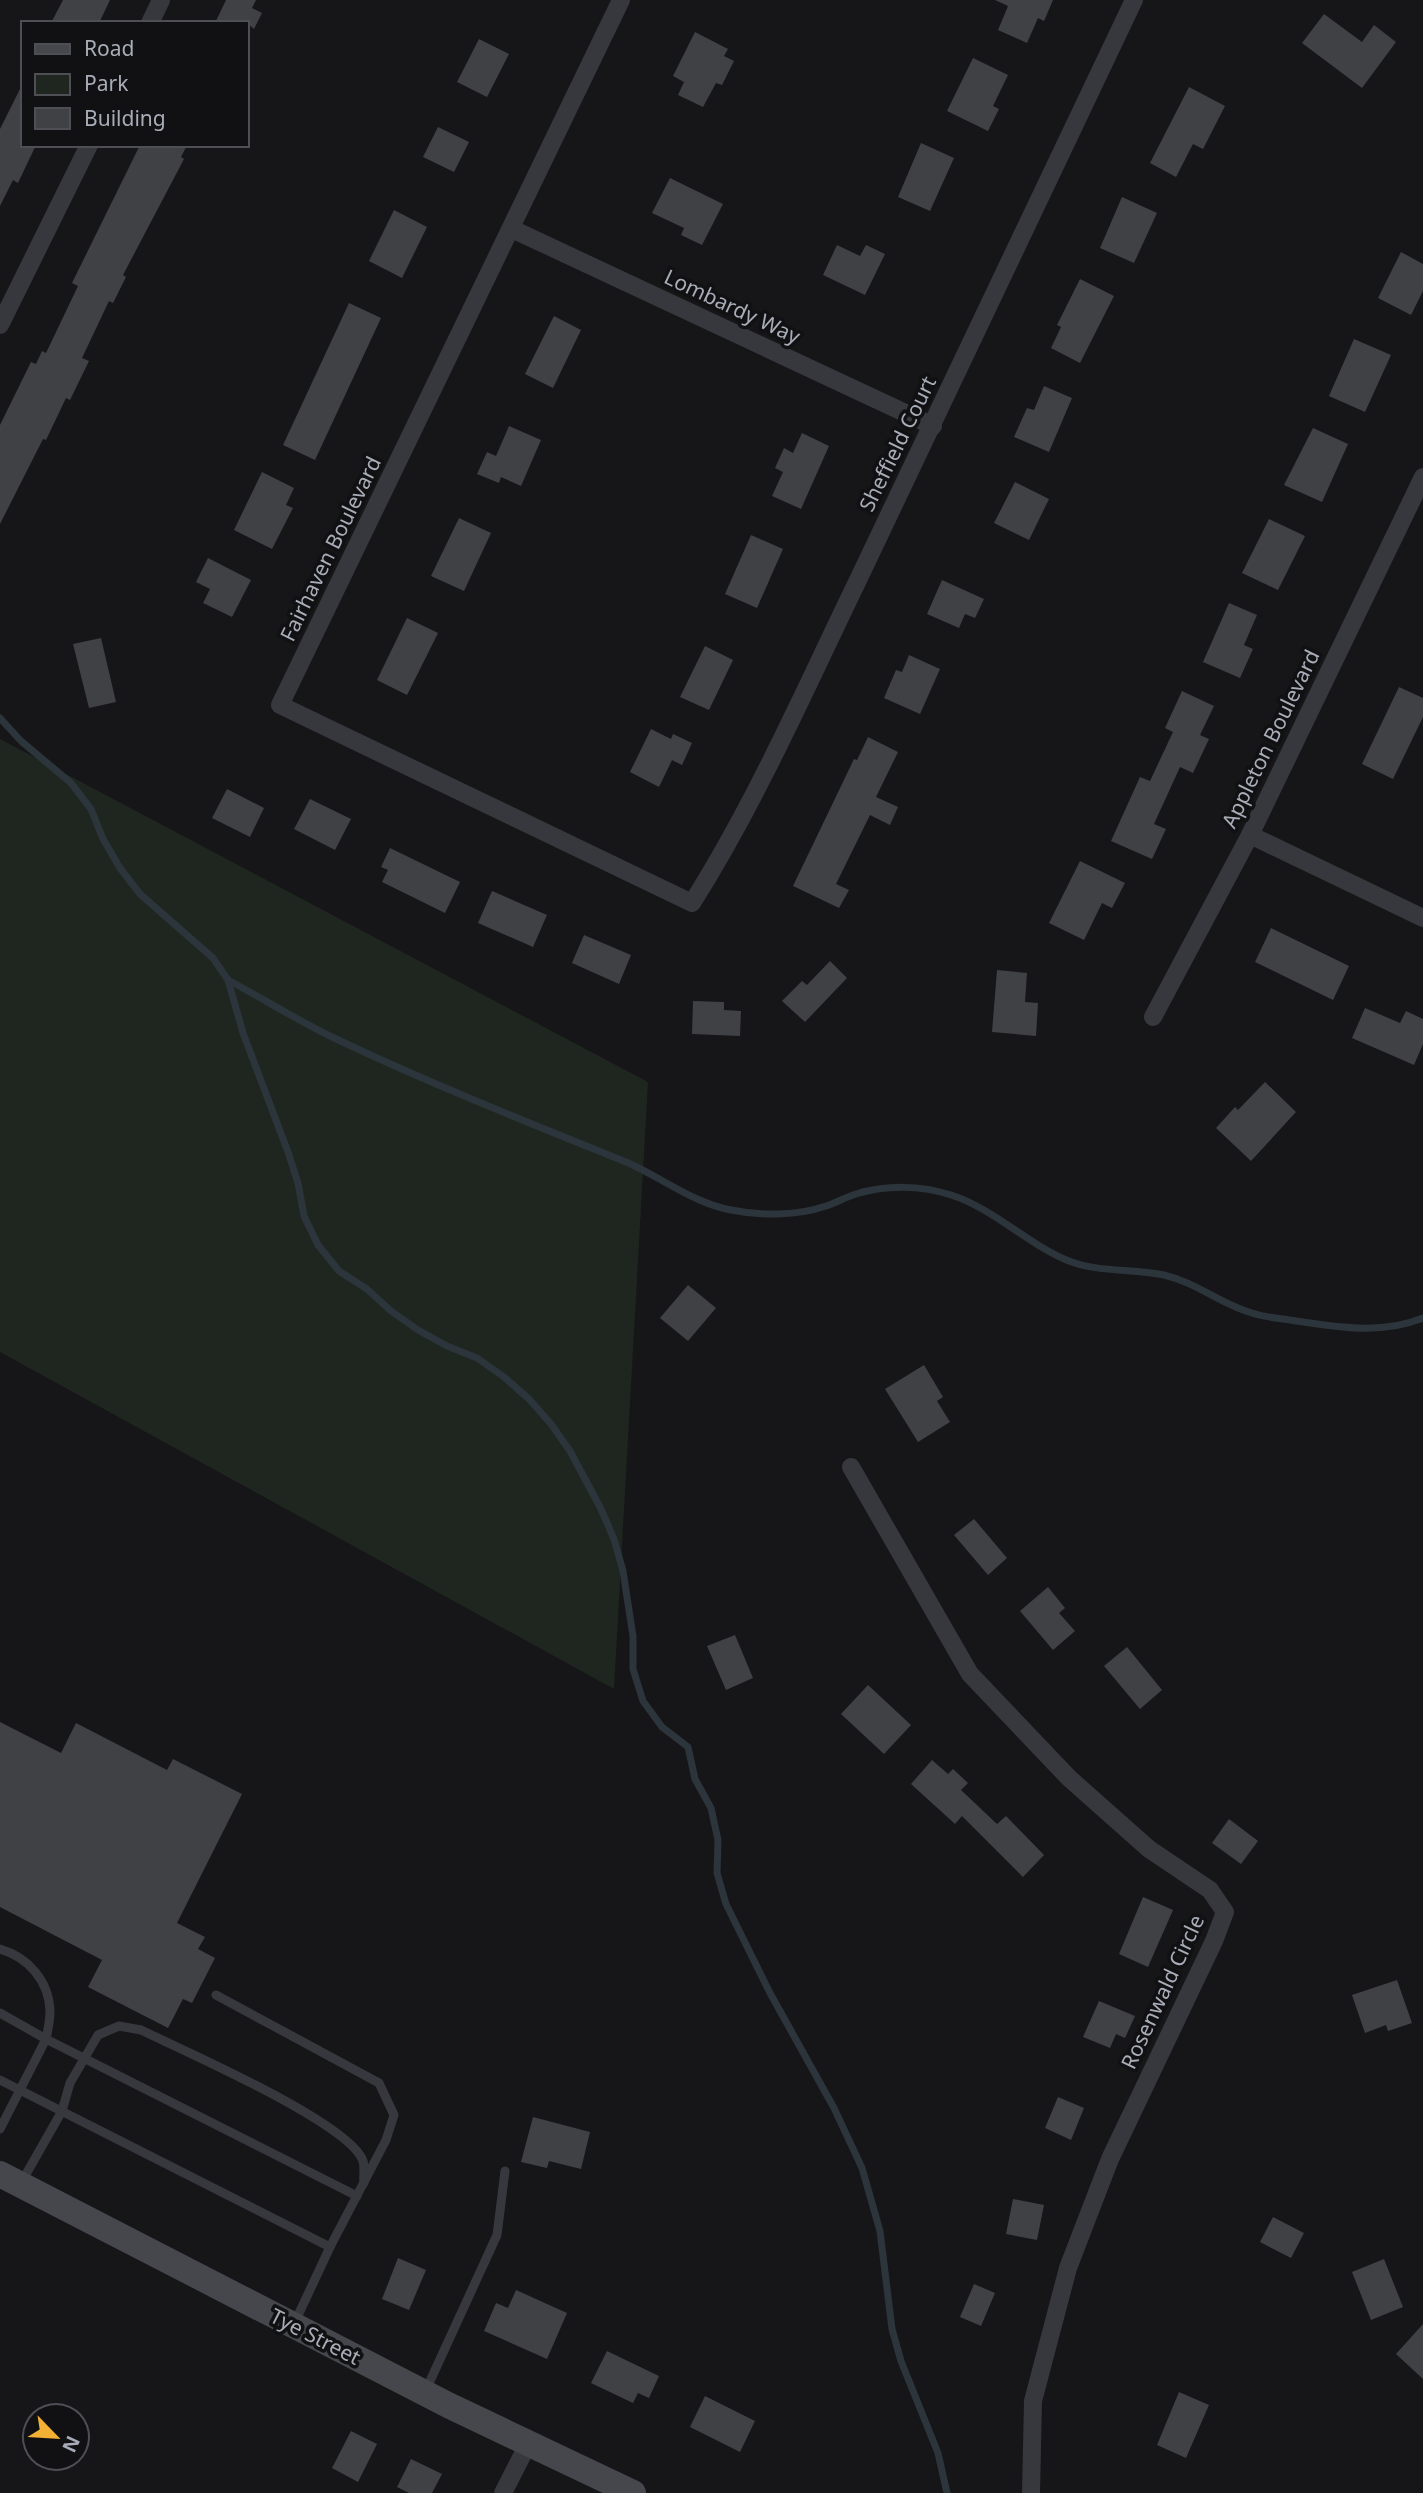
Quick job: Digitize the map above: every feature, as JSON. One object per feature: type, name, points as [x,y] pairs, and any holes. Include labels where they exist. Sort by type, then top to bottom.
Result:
[{"type":"street","points":[[151,21],[161,0]]},
{"type":"street","name":"Fairhaven Boulevard","points":[[621,0],[280,705],[692,903]]},
{"type":"street","name":"Sheffield Court","points":[[692,903],[718,863],[759,784],[933,426],[1134,0]]},
{"type":"street","points":[[0,325],[88,147]]},
{"type":"street","name":"Lombardy Way","points":[[512,229],[933,426]]},
{"type":"street","name":"Appleton Boulevard","points":[[1153,1017],[1250,835],[1423,477]]},
{"type":"street","points":[[1250,835],[1423,918]]},
{"type":"street","name":"Rosenwald Circle","points":[[851,1467],[970,1674],[1069,1777],[1149,1849],[1210,1890],[1225,1912],[1214,1941],[1110,2159],[1068,2268],[1033,2401],[1031,2493]]},
{"type":"street","name":"Tye Street","points":[[10,2180],[425,2393],[633,2493]]},
{"type":"street","points":[[503,2493],[529,2442]]},
{"type":"lane","points":[[0,1949],[18,1956],[37,1972],[46,1989],[50,2011],[46,2039],[0,2129]]},
{"type":"lane","points":[[216,1995],[379,2083],[394,2115],[386,2140],[293,2325]]},
{"type":"lane","points":[[0,2013],[46,2039],[357,2196]]},
{"type":"lane","points":[[10,2180],[62,2111],[70,2083],[97,2035],[119,2026],[141,2029],[318,2119],[348,2141],[363,2161],[364,2183]]},
{"type":"lane","points":[[0,2080],[330,2247]]},
{"type":"lane","points":[[425,2393],[497,2235],[505,2171]]},
{"type":"green space","points":[[0,739],[648,1082],[614,1689],[0,1352]]},
{"type":"building","points":[[63,0],[110,0],[100,21],[52,21]]},
{"type":"building","points":[[226,0],[256,0],[252,8],[262,13],[254,29],[248,21],[216,21]]},
{"type":"building","points":[[995,0],[1053,0],[1044,21],[1038,18],[1027,43],[998,30],[1008,6]]},
{"type":"building","points":[[1324,14],[1362,42],[1374,25],[1396,42],[1362,88],[1302,43]]},
{"type":"building","points":[[695,32],[728,49],[724,56],[734,61],[722,85],[716,83],[703,107],[678,95],[684,82],[673,76]]},
{"type":"building","points":[[479,39],[509,54],[487,97],[457,82]]},
{"type":"building","points":[[973,58],[1008,75],[993,106],[999,109],[988,131],[947,111]]},
{"type":"building","points":[[21,87],[21,147],[35,147],[18,183],[13,180],[0,206],[0,129]]},
{"type":"building","points":[[1189,87],[1225,106],[1203,149],[1193,144],[1176,177],[1150,163]]},
{"type":"building","points":[[438,127],[469,142],[454,172],[423,157]]},
{"type":"building","points":[[921,143],[954,158],[930,211],[898,197]]},
{"type":"building","points":[[139,147],[186,147],[181,157],[184,159],[123,275],[126,277],[113,303],[109,301],[82,358],[89,361],[70,400],[66,398],[0,524],[0,425],[31,362],[36,364],[42,351],[46,353],[78,286],[72,283]]},
{"type":"building","points":[[670,178],[723,204],[702,245],[681,235],[684,228],[652,213]]},
{"type":"building","points":[[1122,197],[1157,213],[1134,263],[1100,248]]},
{"type":"building","points":[[394,210],[427,227],[402,278],[369,261]]},
{"type":"building","points":[[837,245],[860,256],[866,245],[885,254],[865,295],[823,275]]},
{"type":"building","points":[[1401,252],[1423,264],[1423,291],[1411,315],[1378,298]]},
{"type":"building","points":[[1080,279],[1114,296],[1080,363],[1051,348],[1061,327],[1057,325]]},
{"type":"building","points":[[349,303],[381,318],[315,460],[283,445]]},
{"type":"building","points":[[554,316],[581,330],[553,388],[525,374]]},
{"type":"building","points":[[1354,339],[1391,355],[1365,412],[1329,396]]},
{"type":"building","points":[[1044,386],[1072,398],[1049,452],[1014,437],[1027,408],[1034,410]]},
{"type":"building","points":[[509,426],[541,440],[521,486],[501,477],[499,483],[477,474],[487,452],[496,456]]},
{"type":"building","points":[[1313,428],[1348,444],[1322,502],[1284,485]]},
{"type":"building","points":[[802,433],[829,446],[801,509],[772,496],[783,472],[775,468],[784,448],[793,453]]},
{"type":"building","points":[[262,472],[294,488],[286,505],[293,508],[272,549],[234,530]]},
{"type":"building","points":[[1015,482],[1049,499],[1029,540],[994,523]]},
{"type":"building","points":[[459,518],[491,533],[464,591],[431,576]]},
{"type":"building","points":[[1269,519],[1305,536],[1278,590],[1242,573]]},
{"type":"building","points":[[751,535],[783,549],[757,608],[725,594]]},
{"type":"building","points":[[208,558],[251,580],[232,617],[203,603],[210,589],[196,582]]},
{"type":"building","points":[[942,580],[984,599],[975,618],[965,614],[959,628],[927,614]]},
{"type":"building","points":[[1229,603],[1257,615],[1244,645],[1253,649],[1240,678],[1203,662]]},
{"type":"building","points":[[407,618],[438,633],[407,695],[377,680]]},
{"type":"building","points":[[101,638],[116,702],[89,708],[73,644]]},
{"type":"building","points":[[705,646],[733,660],[709,710],[680,697]]},
{"type":"building","points":[[909,655],[940,669],[920,714],[884,698],[896,670],[902,672]]},
{"type":"building","points":[[1399,687],[1423,698],[1423,717],[1393,779],[1362,764]]},
{"type":"building","points":[[1182,691],[1214,706],[1200,735],[1209,739],[1193,773],[1180,767],[1154,824],[1166,829],[1152,859],[1111,841],[1140,777],[1150,781],[1173,732],[1165,728]]},
{"type":"building","points":[[651,729],[671,739],[673,734],[692,743],[682,765],[672,760],[659,787],[630,772]]},
{"type":"building","points":[[868,737],[898,752],[876,797],[898,807],[890,825],[870,815],[836,884],[849,890],[839,908],[793,886],[854,759],[857,760]]},
{"type":"building","points":[[227,789],[264,808],[250,837],[212,818]]},
{"type":"building","points":[[310,799],[351,819],[335,850],[294,829]]},
{"type":"building","points":[[390,848],[460,882],[445,913],[382,882],[388,870],[381,867]]},
{"type":"building","points":[[1080,861],[1125,883],[1112,908],[1102,903],[1084,940],[1049,923]]},
{"type":"building","points":[[492,891],[547,915],[533,947],[478,923]]},
{"type":"building","points":[[1271,928],[1349,966],[1333,1000],[1255,962]]},
{"type":"building","points":[[584,935],[631,955],[619,984],[572,963]]},
{"type":"building","points":[[830,961],[847,978],[805,1022],[782,1001],[802,981],[807,985]]},
{"type":"building","points":[[997,970],[1027,973],[1025,1002],[1038,1003],[1036,1036],[992,1032]]},
{"type":"building","points":[[693,1001],[724,1002],[724,1010],[741,1011],[740,1036],[692,1034]]},
{"type":"building","points":[[1365,1008],[1400,1023],[1406,1011],[1423,1019],[1423,1044],[1414,1065],[1352,1038]]},
{"type":"building","points":[[1265,1082],[1296,1112],[1251,1161],[1216,1128],[1235,1107],[1238,1110]]},
{"type":"building","points":[[688,1285],[716,1308],[688,1341],[660,1318]]},
{"type":"building","points":[[924,1365],[943,1397],[937,1401],[950,1422],[918,1442],[885,1389]]},
{"type":"building","points":[[974,1519],[1007,1558],[988,1575],[954,1535]]},
{"type":"building","points":[[1048,1587],[1065,1608],[1059,1613],[1075,1631],[1053,1650],[1020,1611]]},
{"type":"building","points":[[735,1635],[753,1678],[726,1690],[707,1646]]},
{"type":"building","points":[[1127,1647],[1162,1690],[1140,1709],[1104,1666]]},
{"type":"building","points":[[868,1685],[911,1725],[884,1754],[841,1714]]},
{"type":"building","points":[[0,1722],[61,1753],[76,1723],[167,1770],[173,1759],[242,1794],[177,1923],[205,1937],[198,1949],[215,1958],[192,2003],[183,1999],[168,2028],[88,1987],[102,1960],[0,1907]]},
{"type":"building","points":[[932,1760],[948,1774],[953,1769],[968,1783],[961,1790],[997,1824],[1006,1816],[1044,1855],[1023,1877],[962,1816],[955,1824],[911,1784]]},
{"type":"building","points":[[1229,1819],[1258,1841],[1241,1864],[1212,1843]]},
{"type":"building","points":[[1143,1897],[1173,1910],[1148,1967],[1119,1954]]},
{"type":"building","points":[[1397,1980],[1412,2023],[1388,2031],[1386,2025],[1365,2033],[1352,1995]]},
{"type":"building","points":[[1099,2001],[1135,2016],[1125,2038],[1116,2034],[1110,2048],[1083,2037]]},
{"type":"building","points":[[1058,2097],[1084,2108],[1071,2140],[1045,2128]]},
{"type":"building","points":[[533,2117],[590,2132],[581,2169],[549,2161],[547,2168],[521,2162]]},
{"type":"building","points":[[1013,2199],[1044,2205],[1037,2240],[1006,2234]]},
{"type":"building","points":[[1273,2217],[1304,2233],[1291,2258],[1260,2242]]},
{"type":"building","points":[[398,2258],[426,2270],[409,2310],[382,2299]]},
{"type":"building","points":[[1384,2259],[1403,2307],[1371,2320],[1352,2272]]},
{"type":"building","points":[[974,2284],[995,2293],[981,2326],[960,2317]]},
{"type":"building","points":[[516,2290],[567,2313],[547,2359],[484,2331],[496,2303],[508,2308]]},
{"type":"building","points":[[1423,2324],[1423,2379],[1396,2354]]},
{"type":"building","points":[[607,2351],[659,2376],[649,2398],[638,2393],[633,2403],[591,2383]]},
{"type":"building","points":[[1179,2392],[1209,2405],[1186,2458],[1157,2445]]},
{"type":"building","points":[[705,2396],[755,2421],[740,2452],[690,2427]]},
{"type":"building","points":[[351,2431],[377,2444],[358,2482],[332,2468]]},
{"type":"building","points":[[411,2459],[442,2474],[432,2493],[409,2493],[397,2487]]},
{"type":"waterway","points":[[0,718],[21,741],[71,783],[91,809],[103,839],[140,894],[213,958],[228,980],[243,1033],[298,1183],[304,1216],[318,1245],[339,1271],[367,1289],[391,1311],[447,1346],[477,1358],[529,1399],[570,1451],[601,1509],[614,1539],[623,1571],[633,1636],[633,1669],[643,1701],[662,1727],[688,1747],[695,1779],[711,1808],[718,1840],[717,1873],[726,1904],[770,1993],[834,2108],[862,2168],[880,2231],[892,2329],[901,2361],[938,2453],[947,2493]]},
{"type":"waterway","points":[[228,980],[366,1053],[626,1162],[690,1196],[717,1207],[754,1213],[791,1213],[830,1205],[856,1194],[879,1189],[928,1189],[967,1201],[1069,1261],[1104,1269],[1164,1275],[1188,1283],[1257,1315],[1360,1328],[1391,1326],[1423,1318]]}]
